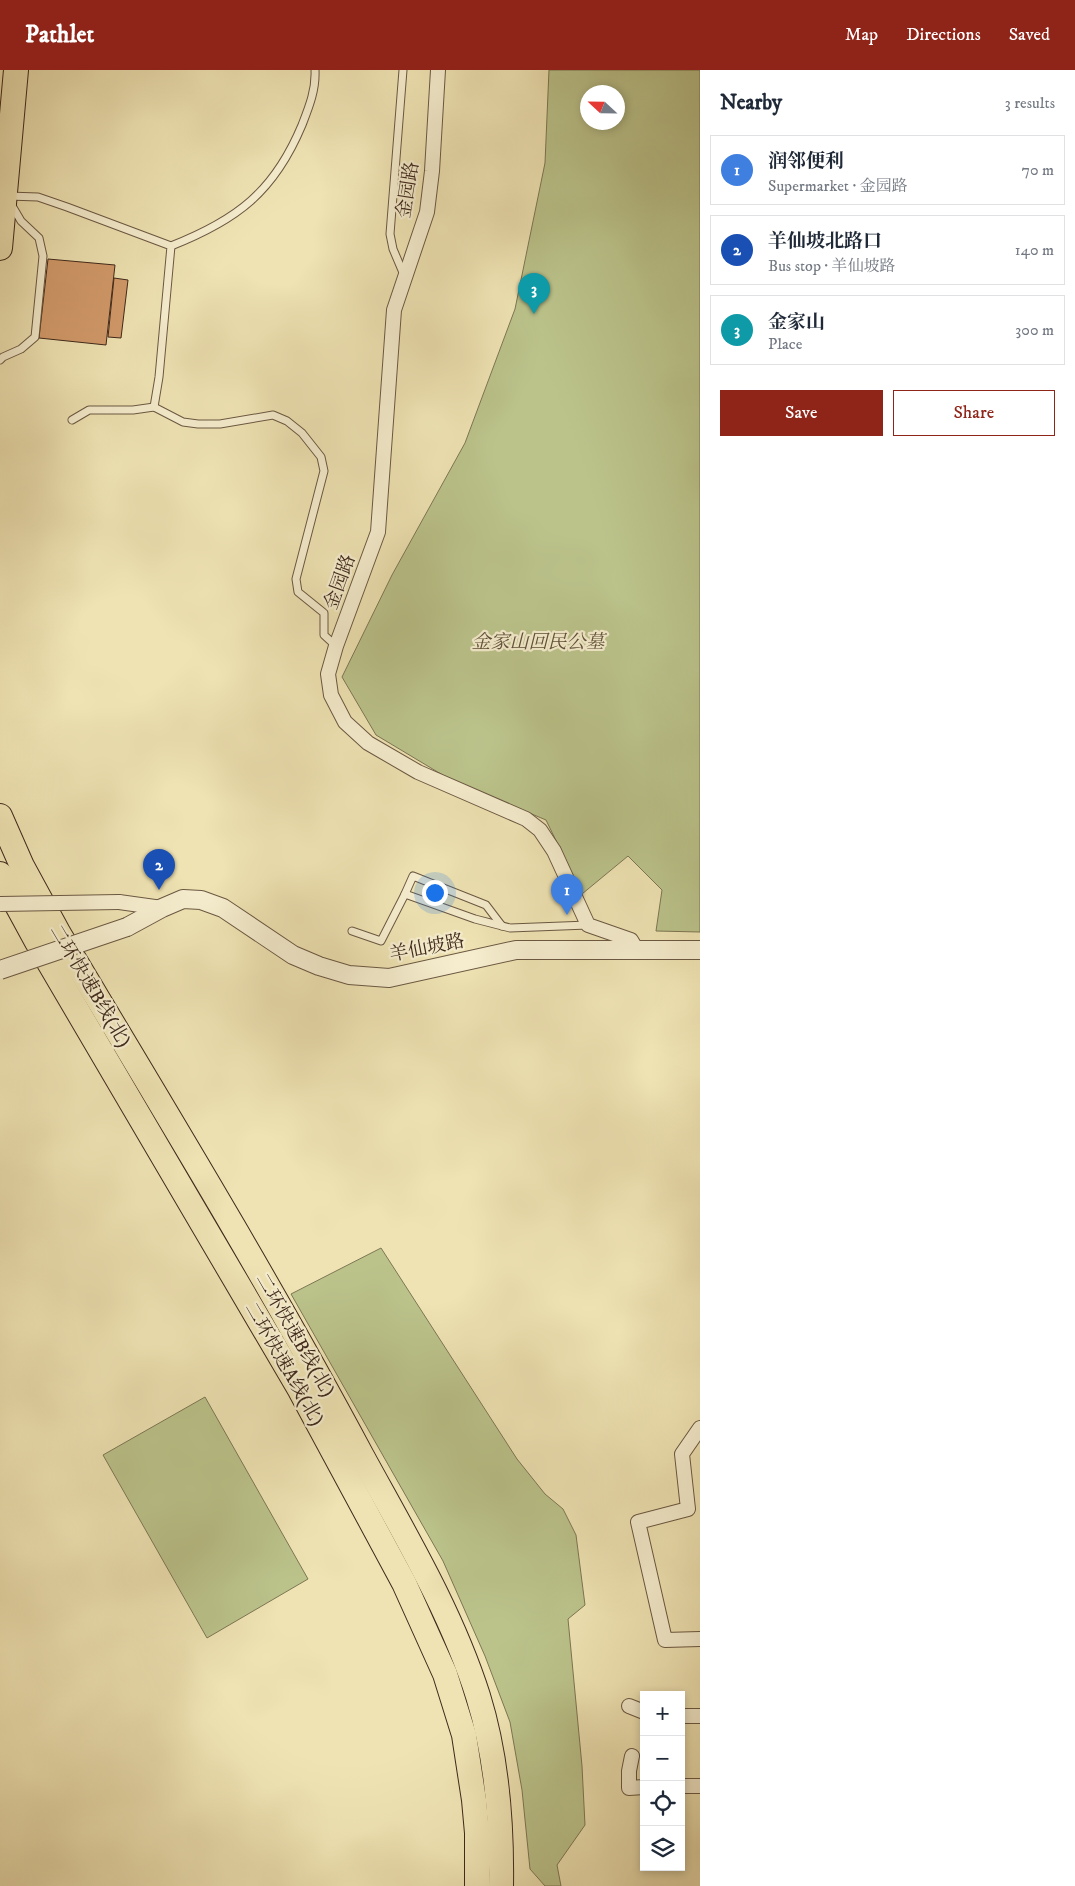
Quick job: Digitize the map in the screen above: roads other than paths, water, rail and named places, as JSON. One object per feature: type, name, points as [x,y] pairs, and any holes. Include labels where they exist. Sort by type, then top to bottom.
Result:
[{"type":"highway","points":[[0,248],[16,70]]},
{"type":"highway","name":"二环快速B线(北)","points":[[0,816],[22,866],[59,934],[320,1378],[425,1572],[468,1666],[487,1730],[496,1780],[501,1876]]},
{"type":"highway","name":"二环快速A线(北)","points":[[0,874],[300,1390],[404,1583],[445,1674],[458,1712],[470,1767],[474,1800],[477,1876]]},
{"type":"street","name":"金园路","points":[[438,70],[432,171],[427,212],[394,310],[378,532],[336,646],[328,674],[331,695],[345,722],[368,743],[410,767],[526,819],[540,830],[554,851],[588,925]]},
{"type":"street","name":"羊仙坡路","points":[[0,970],[128,927],[162,908],[183,899],[202,900],[223,908],[293,955],[319,966],[349,975],[389,978],[516,950],[700,950]]},
{"type":"street","points":[[0,904],[119,902],[162,908]]},
{"type":"street","points":[[588,925],[631,940],[636,950]]},
{"type":"street","points":[[700,1428],[682,1454],[688,1509],[638,1522],[665,1640],[700,1639]]},
{"type":"street","points":[[629,1706],[640,1710]]},
{"type":"street","points":[[685,1716],[700,1716]]},
{"type":"street","points":[[632,1756],[629,1771],[629,1788],[640,1787]]},
{"type":"street","points":[[685,1786],[700,1786]]},
{"type":"lane","points":[[6,196],[38,197],[67,206],[171,246],[203,233],[238,212],[264,189],[281,169],[311,103],[316,81],[315,70]]},
{"type":"lane","points":[[403,70],[390,234],[393,249],[405,278]]},
{"type":"lane","points":[[0,360],[21,349],[35,337],[43,256],[39,238],[21,221],[6,196]]},
{"type":"lane","points":[[154,407],[159,377],[171,246]]},
{"type":"lane","points":[[72,420],[88,410],[133,410],[154,407],[183,422],[198,424],[220,424],[273,415],[287,421],[302,433],[321,457],[324,471],[296,579],[298,592],[324,613],[324,635],[336,646]]},
{"type":"lane","points":[[352,931],[380,941],[413,876],[486,905],[502,926]]},
{"type":"lane","points":[[405,894],[475,919],[510,928],[588,925]]},
{"type":"place","name":"金家山","points":[[534,314]]},
{"type":"place","name":"羊仙坡北路口","points":[[159,890]]},
{"type":"place","name":"润邻便利","points":[[567,915]]},
{"type":"park label","name":"金家山回民公墓","points":[[538,642]]}]
